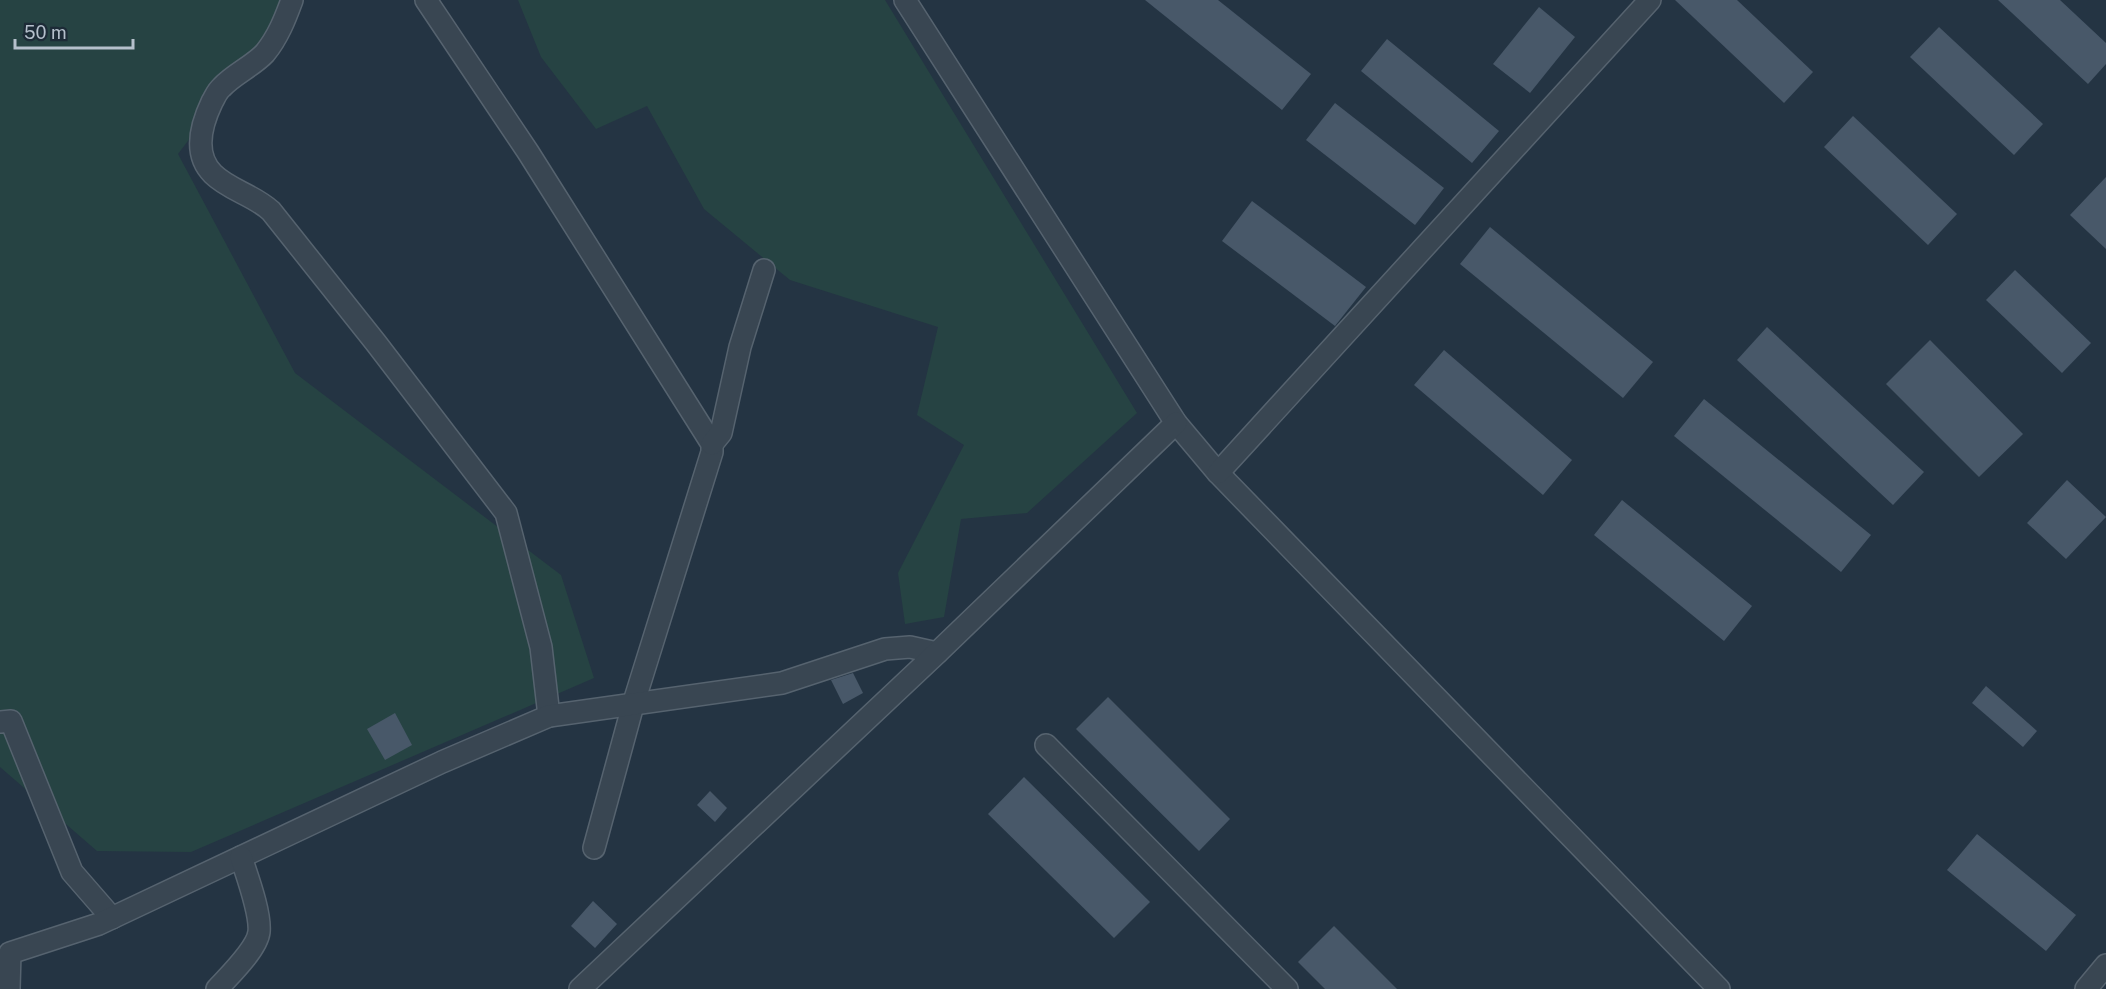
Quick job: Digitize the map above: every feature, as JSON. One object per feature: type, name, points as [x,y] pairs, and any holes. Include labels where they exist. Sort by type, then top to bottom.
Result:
[{"type":"street","points":[[292,0],[276,36],[263,54],[220,88],[205,121],[200,139],[201,152],[214,176],[262,202],[271,211],[376,343],[506,513],[541,647],[549,716]]},
{"type":"street","points":[[426,0],[528,152],[712,444],[712,452],[633,705],[594,848]]},
{"type":"street","points":[[905,0],[1176,423],[1218,473],[1719,989]]},
{"type":"street","points":[[1218,473],[1650,0]]},
{"type":"street","points":[[712,444],[721,433],[740,347],[764,270]]},
{"type":"street","points":[[580,989],[937,653],[1176,423]]},
{"type":"street","points":[[9,989],[5,950],[99,924],[442,762],[549,716],[782,683],[885,649],[910,647],[937,653]]},
{"type":"street","points":[[0,722],[11,721],[72,872],[112,918]]},
{"type":"street","points":[[1046,745],[1287,989]]},
{"type":"street","points":[[217,989],[244,960],[259,933],[256,906],[241,857]]},
{"type":"street","points":[[2086,989],[2106,965]]},
{"type":"green space","points":[[0,0],[285,0],[283,15],[178,154],[295,373],[561,575],[594,678],[191,852],[97,851],[0,767]]},
{"type":"green space","points":[[518,0],[885,0],[1137,413],[1027,513],[961,519],[944,617],[905,624],[898,573],[964,445],[917,415],[938,327],[790,280],[704,209],[647,106],[596,129],[541,57]]},
{"type":"building","points":[[1145,0],[1218,0],[1311,74],[1282,110]]},
{"type":"building","points":[[1675,0],[1737,0],[1813,72],[1784,103]]},
{"type":"building","points":[[1998,0],[2060,0],[2106,43],[2106,64],[2088,84]]},
{"type":"building","points":[[1539,7],[1575,37],[1530,93],[1493,64]]},
{"type":"building","points":[[1939,27],[2043,124],[2014,155],[1910,57]]},
{"type":"building","points":[[1387,39],[1499,131],[1472,163],[1361,71]]},
{"type":"building","points":[[1335,103],[1444,188],[1415,225],[1306,140]]},
{"type":"building","points":[[1853,116],[1957,214],[1928,245],[1824,147]]},
{"type":"building","points":[[2106,177],[2106,249],[2070,215]]},
{"type":"building","points":[[1252,201],[1366,287],[1335,326],[1222,241]]},
{"type":"building","points":[[1490,227],[1653,362],[1623,398],[1460,264]]},
{"type":"building","points":[[2015,270],[2091,343],[2062,373],[1986,300]]},
{"type":"building","points":[[1767,327],[1924,472],[1893,505],[1737,360]]},
{"type":"building","points":[[1930,340],[2023,434],[1979,477],[1886,384]]},
{"type":"building","points":[[1444,350],[1572,460],[1543,495],[1414,385]]},
{"type":"building","points":[[1704,399],[1871,535],[1841,572],[1674,436]]},
{"type":"building","points":[[2067,480],[2106,517],[2066,559],[2027,523]]},
{"type":"building","points":[[1622,500],[1752,606],[1724,641],[1594,535]]},
{"type":"building","points":[[853,673],[863,693],[843,704],[831,680]]},
{"type":"building","points":[[1986,686],[2037,731],[2023,747],[1972,703]]},
{"type":"building","points":[[1108,697],[1230,819],[1199,851],[1076,729]]},
{"type":"building","points":[[395,713],[412,745],[385,760],[367,729]]},
{"type":"building","points":[[1024,777],[1150,902],[1114,938],[988,814]]},
{"type":"building","points":[[710,791],[727,808],[715,822],[697,805]]},
{"type":"building","points":[[1977,834],[2076,915],[2046,951],[1947,870]]},
{"type":"building","points":[[593,901],[617,924],[595,948],[571,926]]},
{"type":"building","points":[[1334,926],[1397,989],[1325,989],[1298,962]]}]
